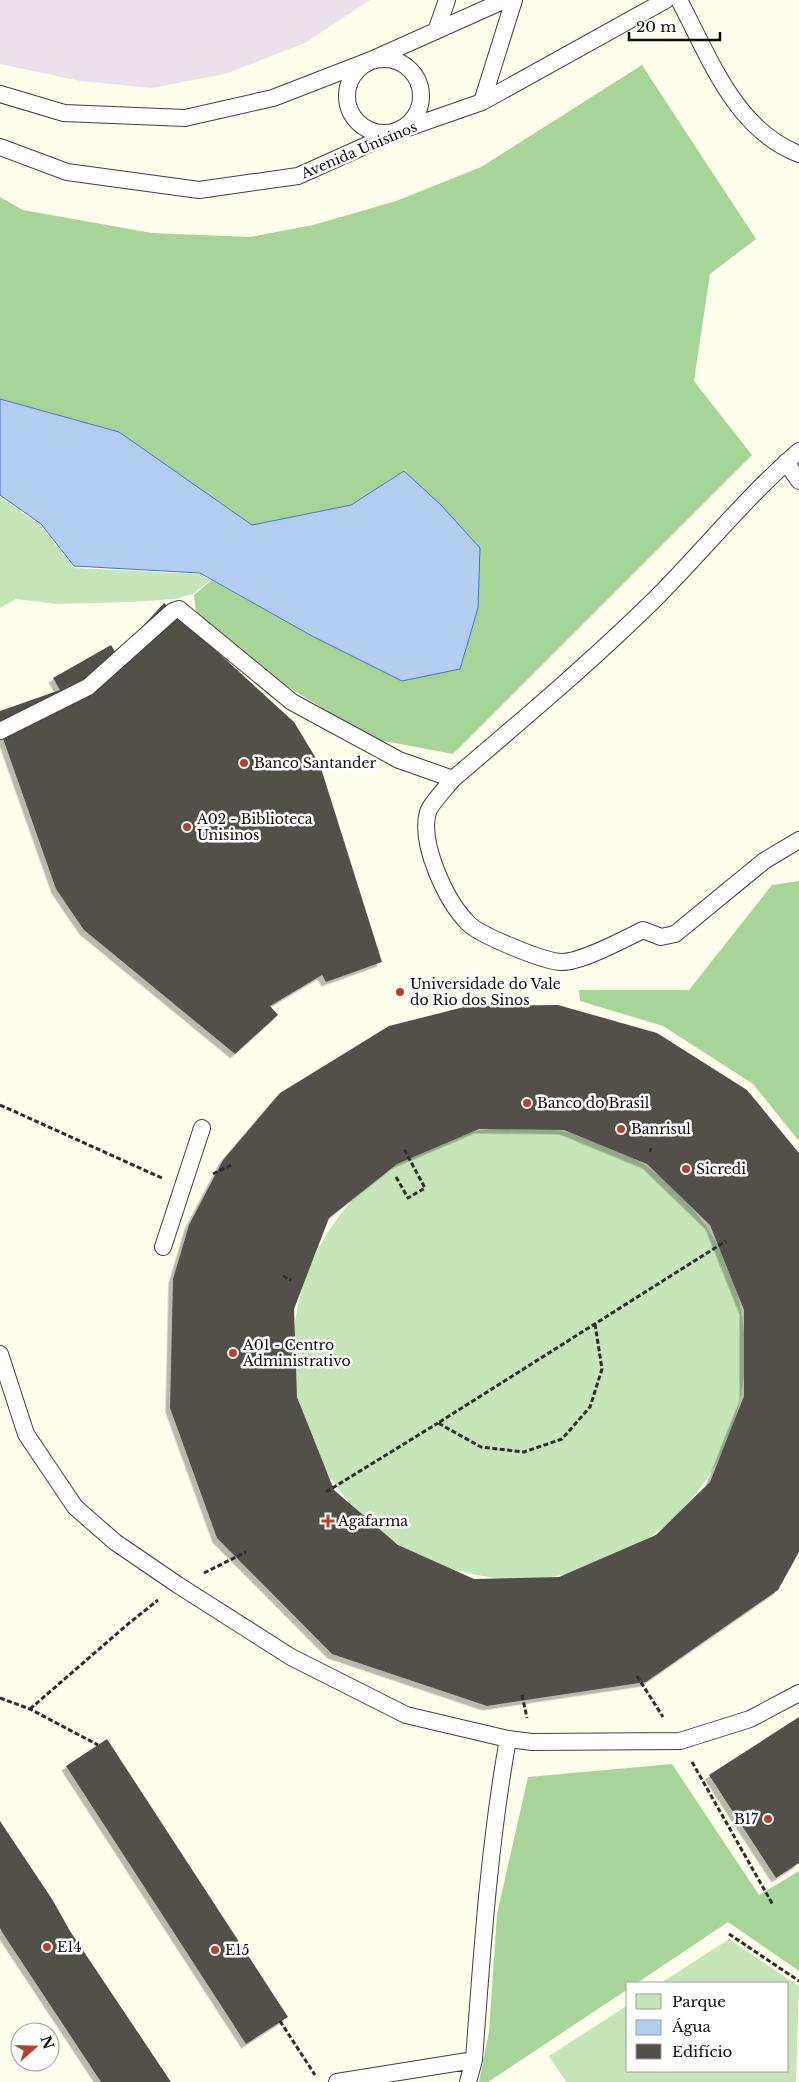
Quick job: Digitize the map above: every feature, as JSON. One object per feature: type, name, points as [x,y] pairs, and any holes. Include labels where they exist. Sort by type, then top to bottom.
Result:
[{"type":"lane","points":[[436,30],[447,0]]},
{"type":"lane","points":[[0,94],[64,113],[185,118],[273,98],[371,60],[505,0]]},
{"type":"lane","points":[[482,102],[514,0]]},
{"type":"lane","name":"Avenida Unisinos","points":[[0,147],[67,172],[199,190],[298,176],[396,132],[482,102],[666,0]]},
{"type":"lane","points":[[679,0],[732,98],[760,132],[799,154]]},
{"type":"lane","points":[[383,58],[406,65],[414,73],[419,84],[422,96],[420,107],[414,118],[396,132],[377,133],[370,131],[359,124],[351,114],[346,102],[347,89],[351,77],[360,66],[371,60],[383,58]]},
{"type":"lane","points":[[799,452],[786,462],[728,519],[682,573],[622,632],[453,779],[428,811],[426,836],[433,861],[453,904],[469,925],[518,950],[561,962],[580,958],[642,930],[661,937],[675,934],[764,861],[799,840]]},
{"type":"lane","points":[[786,462],[799,481]]},
{"type":"lane","points":[[0,731],[88,687],[172,611],[179,609],[292,702],[399,760],[453,779]]},
{"type":"lane","points":[[163,1247],[202,1128]]},
{"type":"lane","points":[[0,1354],[26,1434],[75,1506],[115,1542],[178,1585],[291,1656],[406,1715],[508,1739],[532,1742],[680,1741],[750,1719],[799,1693]]},
{"type":"lane","points":[[468,2082],[474,2060],[486,1893],[497,1801],[508,1739]]},
{"type":"lane","points":[[337,2082],[474,2060]]},
{"type":"path","points":[[0,1105],[182,1187],[231,1166]]},
{"type":"path","points":[[396,1176],[408,1198],[425,1188],[404,1149]]},
{"type":"path","points":[[326,1492],[726,1241]]},
{"type":"path","points":[[283,1276],[291,1280]]},
{"type":"path","points":[[438,1423],[481,1447],[524,1452],[562,1439],[590,1408],[602,1369],[595,1324]]},
{"type":"path","points":[[30,1709],[128,1624]]},
{"type":"path","points":[[636,1676],[680,1741],[773,1905]]},
{"type":"path","points":[[0,1698],[30,1709],[98,1745]]},
{"type":"path","points":[[729,1934],[799,1981]]},
{"type":"path","points":[[280,2021],[320,2082]]},
{"type":"shaded area","points":[[0,0],[370,0],[305,43],[225,74],[152,88],[80,81],[0,64]]},
{"type":"green space","points":[[642,65],[756,239],[710,274],[694,381],[752,455],[453,754],[379,740],[329,712],[235,654],[197,620],[194,595],[212,580],[312,636],[405,471],[351,505],[252,525],[119,432],[0,399],[0,197],[23,210],[152,233],[250,237],[313,225],[396,201],[481,167]]},
{"type":"green space","points":[[0,497],[40,525],[74,568],[200,574],[210,580],[193,594],[175,599],[56,604],[16,599],[0,608]]},
{"type":"green space","points":[[799,881],[799,1141],[753,1084],[663,1026],[580,1001],[579,990],[689,990],[772,885]]},
{"type":"green space","points":[[519,1127],[563,1132],[605,1144],[644,1165],[679,1193],[707,1228],[728,1267],[740,1309],[745,1353],[740,1397],[728,1439],[707,1478],[679,1513],[644,1541],[605,1562],[563,1574],[519,1579],[475,1574],[433,1562],[394,1541],[359,1513],[331,1478],[310,1439],[298,1397],[293,1353],[298,1309],[310,1267],[331,1228],[359,1193],[394,1165],[433,1144],[475,1132]]},
{"type":"green space","points":[[672,1764],[759,1895],[799,1871],[799,1971],[728,1922],[638,1982],[626,1982],[626,1990],[488,2082],[479,2082],[489,2032],[497,1914],[528,1777]]},
{"type":"green space","points":[[729,1939],[799,1986],[796,2082],[566,2082],[549,2056],[626,2006],[626,2072],[789,2072],[789,1982],[663,1982]]},
{"type":"water","points":[[0,399],[119,432],[252,525],[351,505],[404,471],[441,505],[480,548],[478,608],[460,669],[402,681],[312,636],[200,573],[74,566],[41,524],[0,495]]},
{"type":"building","name":"A02 - Biblioteca Unisinos","points":[[164,603],[294,722],[320,765],[382,962],[326,982],[322,975],[270,1006],[278,1015],[235,1054],[84,930],[56,889],[0,730],[0,711],[60,690],[53,678],[111,645],[117,655]]},
{"type":"building","name":"A01 - Centro Administrativo","points":[[558,1005],[657,1033],[747,1090],[799,1153],[799,1552],[778,1590],[646,1682],[487,1706],[332,1654],[217,1538],[170,1408],[173,1279],[189,1225],[223,1160],[280,1093],[389,1026],[468,1006]],"holes":[[[479,1129],[564,1130],[647,1164],[710,1225],[744,1310],[744,1396],[710,1482],[656,1535],[559,1577],[474,1579],[398,1545],[334,1490],[297,1397],[294,1309],[329,1218],[397,1164]]]},
{"type":"building","name":"B17","points":[[799,1717],[799,1863],[776,1878],[709,1775]]},
{"type":"building","name":"E15","points":[[107,1739],[288,2017],[246,2044],[66,1766]]},
{"type":"building","name":"E14","points":[[0,1821],[52,1899],[70,1931],[171,2082],[101,2082],[2,1932],[0,1928]]},
{"type":"place","name":"Banco Santander","points":[[244,763]]},
{"type":"place","name":"A02 - Biblioteca Unisinos","points":[[187,827]]},
{"type":"place","name":"Universidade do Vale do Rio dos Sinos","points":[[400,992]]},
{"type":"place","name":"Banco do Brasil","points":[[527,1103]]},
{"type":"place","name":"Banrisul","points":[[621,1129]]},
{"type":"place","name":"Sicredi","points":[[686,1169]]},
{"type":"place","name":"A01 - Centro Administrativo","points":[[233,1353]]},
{"type":"place","name":"Agafarma","points":[[328,1521]]},
{"type":"place","name":"B17","points":[[768,1819]]},
{"type":"place","name":"E14","points":[[47,1947]]},
{"type":"place","name":"E15","points":[[215,1950]]}]
